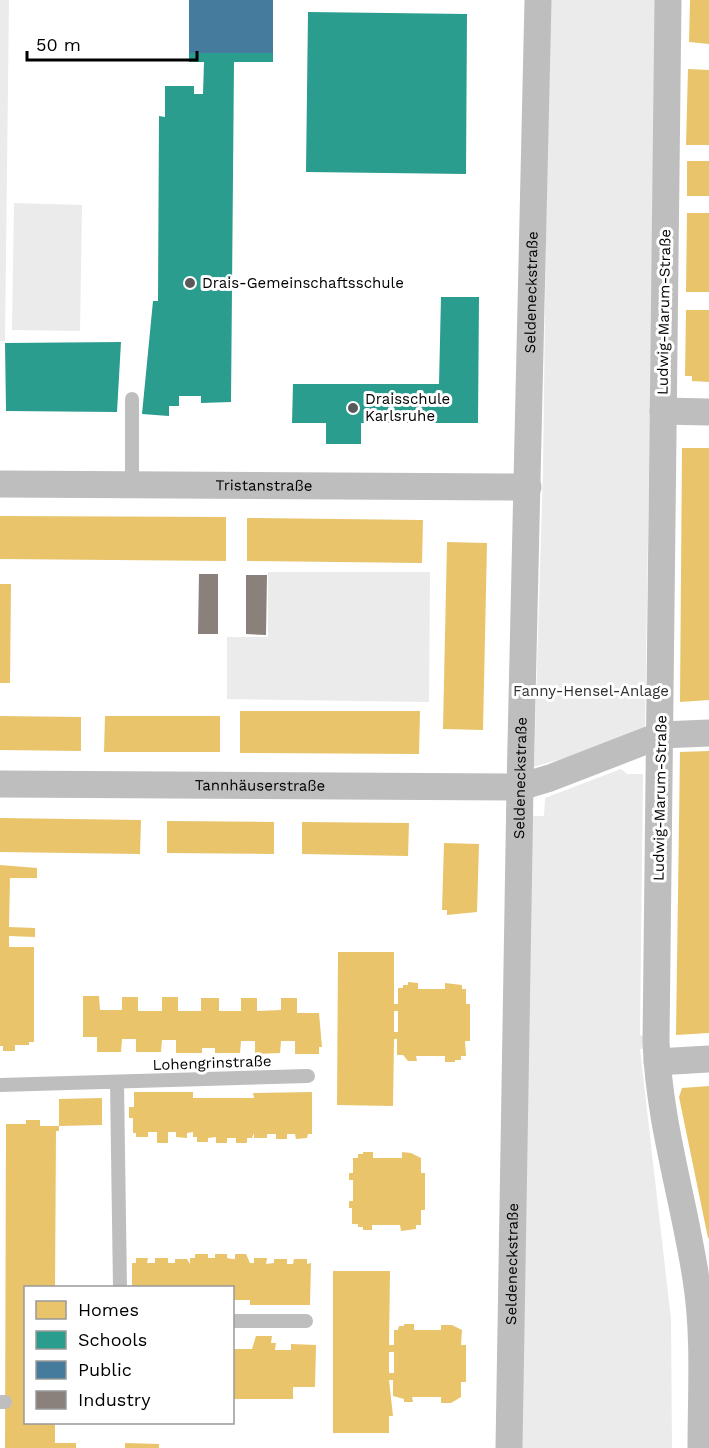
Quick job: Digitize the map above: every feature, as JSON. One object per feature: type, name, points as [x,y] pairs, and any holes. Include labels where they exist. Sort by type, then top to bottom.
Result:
[{"type":"street","name":"Seldeneckstraße","points":[[509,1448],[520,787],[538,0]]},
{"type":"street","name":"Ludwig-Marum-Straße","points":[[668,0],[657,1062],[662,1115],[696,1279],[700,1323],[701,1448]]},
{"type":"street","points":[[663,411],[709,412]]},
{"type":"street","name":"Tristanstraße","points":[[0,483],[528,487]]},
{"type":"street","name":"Tannhäuserstraße","points":[[0,784],[520,787],[550,778],[661,735],[709,733]]},
{"type":"street","points":[[657,1062],[709,1059]]},
{"type":"lane","points":[[132,399],[132,484]]},
{"type":"lane","name":"Lohengrinstraße","points":[[0,1085],[308,1076]]},
{"type":"lane","points":[[117,1083],[120,1286]]},
{"type":"lane","points":[[234,1321],[306,1321]]},
{"type":"green space","points":[[0,0],[9,0],[5,341],[0,341]]},
{"type":"green space","name":"Fanny-Hensel-Anlage","points":[[549,0],[656,0],[645,734],[534,767],[543,470]]},
{"type":"green space","points":[[14,203],[82,205],[80,331],[12,330]]},
{"type":"green space","points":[[268,572],[430,572],[429,702],[227,699],[227,637],[268,637]]},
{"type":"green space","points":[[621,769],[627,774],[643,774],[640,1035],[646,1037],[646,1048],[640,1049],[671,1319],[672,1448],[520,1448],[530,816],[544,816],[545,798]]},
{"type":"building: Homes","points":[[690,0],[709,0],[709,44],[689,42]]},
{"type":"building: Homes","points":[[688,69],[709,70],[709,145],[686,145]]},
{"type":"building: Homes","points":[[687,161],[709,161],[709,196],[687,196]]},
{"type":"building: Homes","points":[[687,213],[709,213],[709,292],[686,292]]},
{"type":"building: Homes","points":[[686,310],[709,310],[709,382],[692,381],[692,376],[685,376]]},
{"type":"building: Homes","points":[[682,448],[709,448],[709,700],[680,702]]},
{"type":"building: Homes","points":[[0,516],[226,517],[226,561],[0,559]]},
{"type":"building: Homes","points":[[247,518],[423,520],[422,563],[247,561]]},
{"type":"building: Homes","points":[[447,542],[487,543],[483,730],[443,729]]},
{"type":"building: Homes","points":[[0,584],[11,584],[10,683],[0,683]]},
{"type":"building: Homes","points":[[240,711],[420,711],[419,754],[240,753]]},
{"type":"building: Homes","points":[[0,716],[81,717],[81,751],[0,750]]},
{"type":"building: Homes","points":[[105,716],[220,716],[220,752],[104,752]]},
{"type":"building: Homes","points":[[709,751],[709,1033],[676,1035],[680,752]]},
{"type":"building: Homes","points":[[0,818],[141,820],[140,854],[0,852]]},
{"type":"building: Homes","points":[[167,821],[274,822],[274,854],[167,853]]},
{"type":"building: Homes","points":[[302,822],[409,823],[408,856],[302,854]]},
{"type":"building: Homes","points":[[444,843],[479,844],[477,912],[447,915],[447,910],[442,910]]},
{"type":"building: Homes","points":[[0,865],[37,868],[37,878],[10,878],[9,927],[35,928],[35,937],[9,936],[9,947],[34,947],[34,1042],[29,1042],[29,1045],[15,1045],[15,1051],[3,1051],[3,1046],[0,1046]]},
{"type":"building: Homes","points":[[338,952],[394,952],[394,1004],[398,1004],[398,988],[408,985],[408,982],[418,983],[418,989],[445,989],[445,983],[462,985],[462,989],[466,989],[466,1004],[470,1004],[470,1041],[465,1041],[466,1056],[461,1056],[461,1060],[455,1060],[455,1062],[445,1062],[445,1056],[416,1056],[417,1061],[408,1061],[403,1055],[397,1055],[397,1039],[394,1039],[393,1106],[337,1105]],"holes":[[[394,1011],[398,1011],[398,1032],[394,1032]]]},
{"type":"building: Homes","points":[[83,996],[99,996],[100,1010],[122,1010],[122,997],[138,997],[138,1011],[162,1011],[162,997],[178,997],[178,1011],[201,1011],[201,998],[219,998],[219,1011],[241,1011],[241,998],[257,998],[257,1011],[281,1010],[281,998],[297,998],[297,1013],[319,1013],[322,1047],[319,1047],[319,1054],[295,1054],[295,1041],[281,1041],[280,1053],[255,1054],[255,1041],[241,1041],[240,1053],[215,1053],[215,1048],[202,1048],[202,1053],[176,1053],[176,1040],[162,1040],[161,1052],[136,1052],[136,1039],[122,1039],[121,1052],[97,1052],[97,1037],[83,1037]]},
{"type":"building: Homes","points":[[709,1086],[708,1238],[679,1097],[682,1088]]},
{"type":"building: Homes","points":[[134,1092],[193,1092],[193,1098],[254,1098],[253,1093],[312,1092],[312,1134],[308,1134],[307,1138],[296,1139],[295,1134],[287,1134],[287,1139],[276,1139],[276,1134],[267,1134],[267,1138],[254,1138],[254,1133],[252,1138],[247,1138],[247,1143],[236,1143],[236,1138],[227,1138],[227,1143],[216,1143],[216,1137],[208,1138],[208,1142],[197,1142],[197,1137],[193,1137],[193,1132],[187,1133],[187,1138],[176,1137],[176,1132],[168,1132],[168,1143],[157,1143],[157,1132],[148,1132],[148,1137],[136,1137],[136,1133],[133,1133],[133,1118],[129,1118],[129,1107],[134,1107]]},
{"type":"building: Homes","points":[[102,1098],[102,1125],[59,1126],[59,1099]]},
{"type":"building: Homes","points":[[26,1120],[40,1120],[40,1126],[59,1126],[59,1131],[56,1131],[55,1286],[24,1286],[24,1424],[55,1424],[55,1443],[76,1443],[76,1448],[5,1448],[6,1124],[26,1124]]},
{"type":"building: Homes","points":[[363,1152],[373,1152],[373,1158],[402,1158],[402,1152],[421,1158],[421,1173],[425,1173],[425,1210],[421,1210],[421,1225],[416,1225],[416,1229],[401,1231],[400,1225],[372,1225],[372,1230],[363,1230],[363,1227],[358,1227],[358,1224],[352,1224],[352,1208],[349,1208],[349,1201],[353,1201],[353,1180],[349,1180],[349,1173],[353,1173],[353,1158],[358,1158],[358,1154],[363,1154]]},
{"type":"building: Homes","points":[[195,1254],[208,1254],[208,1258],[215,1258],[215,1254],[227,1254],[227,1258],[235,1259],[235,1254],[246,1254],[250,1263],[254,1263],[254,1258],[267,1258],[266,1264],[274,1263],[274,1259],[287,1259],[287,1264],[293,1264],[294,1259],[307,1259],[307,1264],[311,1263],[310,1305],[250,1305],[250,1300],[234,1300],[234,1286],[132,1286],[132,1263],[136,1263],[136,1258],[148,1258],[147,1263],[155,1263],[155,1258],[168,1258],[168,1263],[175,1263],[175,1259],[187,1259],[190,1264],[190,1258],[195,1258]]},
{"type":"building: Homes","points":[[333,1271],[390,1271],[389,1345],[394,1345],[394,1330],[398,1330],[399,1326],[404,1326],[404,1324],[414,1324],[414,1330],[441,1330],[441,1325],[452,1325],[462,1330],[461,1345],[466,1345],[466,1382],[461,1382],[461,1397],[451,1403],[441,1403],[441,1397],[412,1397],[413,1402],[404,1402],[404,1399],[393,1396],[393,1380],[389,1380],[393,1416],[389,1416],[389,1433],[333,1433]],"holes":[[[389,1352],[394,1352],[394,1373],[389,1373]]]},
{"type":"building: Homes","points":[[256,1336],[272,1336],[271,1343],[276,1343],[275,1350],[291,1350],[291,1344],[316,1345],[315,1387],[293,1387],[293,1399],[234,1399],[234,1349],[252,1349]]},
{"type":"building: Homes","points":[[125,1443],[159,1444],[159,1448],[125,1448]]},
{"type":"building: Schools","points":[[308,12],[467,14],[466,174],[306,172]]},
{"type":"building: Schools","points":[[189,53],[273,53],[273,62],[234,62],[231,402],[201,403],[201,396],[179,396],[179,406],[169,406],[169,416],[142,414],[153,301],[158,301],[159,116],[165,117],[165,86],[194,86],[194,94],[203,94],[204,62],[189,62]]},
{"type":"building: Schools","points":[[441,297],[479,297],[478,423],[361,423],[361,444],[326,444],[326,423],[292,423],[293,384],[439,384]]},
{"type":"building: Schools","points":[[121,342],[117,412],[6,411],[5,343]]},
{"type":"building: Public","points":[[189,0],[273,0],[273,53],[189,53]]},
{"type":"building: Industry","points":[[199,574],[218,574],[218,634],[198,634]]},
{"type":"building: Industry","points":[[246,575],[267,575],[266,635],[246,634]]},
{"type":"place","name":"Drais-Gemeinschaftsschule","points":[[190,283]]},
{"type":"place","name":"Draisschule Karlsruhe","points":[[353,408]]}]
